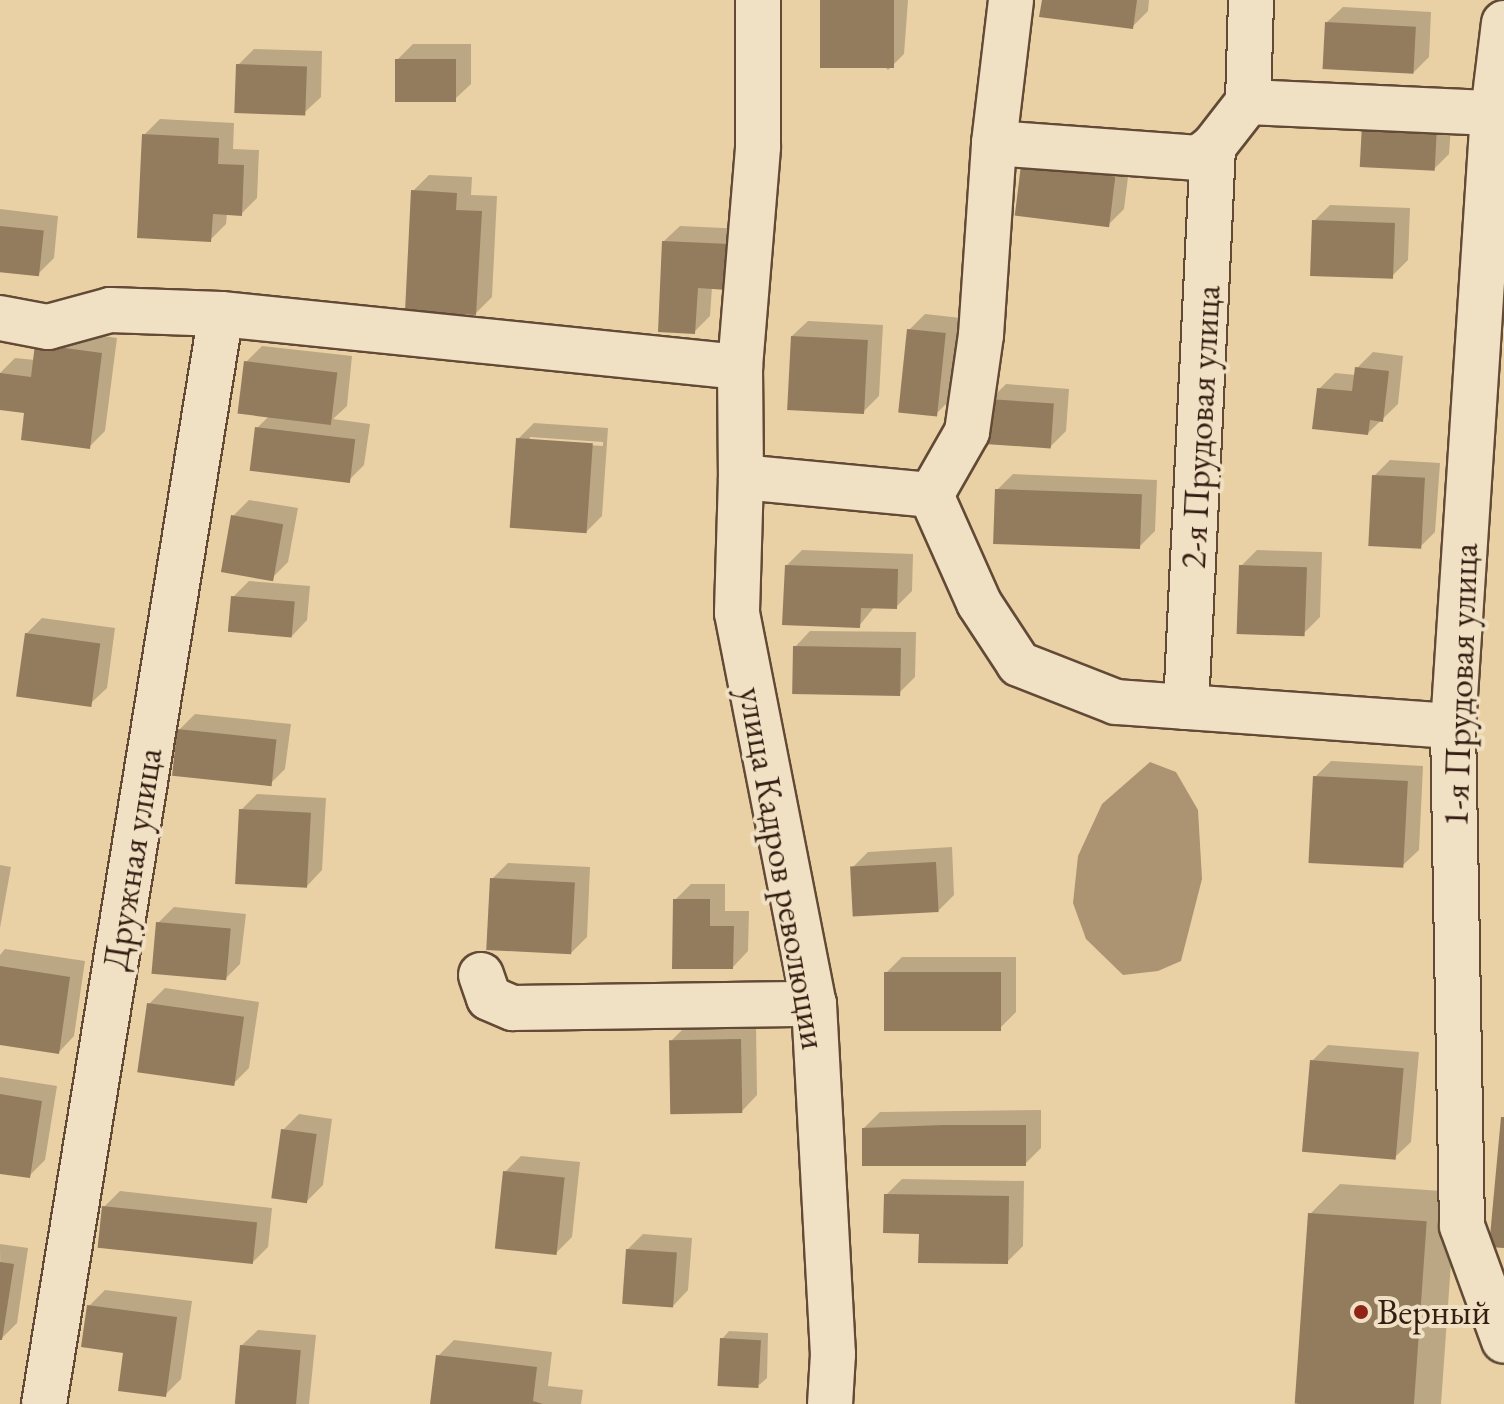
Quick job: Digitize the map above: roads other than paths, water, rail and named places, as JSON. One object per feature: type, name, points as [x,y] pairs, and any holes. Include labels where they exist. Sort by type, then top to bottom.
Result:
[{"type":"street","name":"улица Кадров революции","points":[[758,0],[758,146],[740,367],[737,613],[814,1004],[833,1354],[830,1404]]},
{"type":"street","points":[[931,495],[967,432],[981,335],[994,143],[1011,0]]},
{"type":"street","points":[[994,143],[1198,158],[1213,147],[1248,102],[1251,0]]},
{"type":"street","name":"1-я Прудовая улица","points":[[1504,23],[1493,113],[1453,726],[1462,1226],[1504,1341]]},
{"type":"street","points":[[1248,102],[1493,113]]},
{"type":"street","name":"2-я Прудовая улица","points":[[1186,707],[1213,147]]},
{"type":"street","points":[[0,318],[48,327],[110,310],[221,314],[740,367]]},
{"type":"street","name":"Дружная улица","points":[[44,1404],[221,314]]},
{"type":"street","points":[[741,477],[931,495]]},
{"type":"street","points":[[931,495],[979,603],[1019,664],[1116,702],[1453,726]]},
{"type":"street","points":[[481,975],[489,998],[513,1008],[814,1004]]},
{"type":"place","name":"Верный","points":[[1361,1312]]}]
